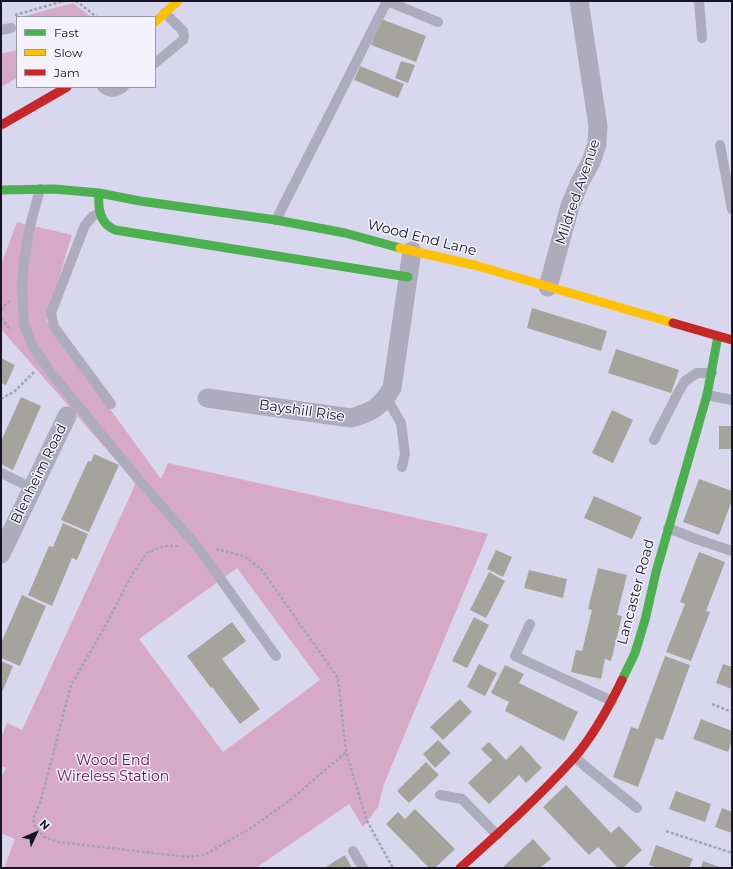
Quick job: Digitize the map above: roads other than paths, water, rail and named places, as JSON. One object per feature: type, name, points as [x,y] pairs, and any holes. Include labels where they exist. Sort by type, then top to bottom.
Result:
[{"type":"street","points":[[156,21],[178,1]]},
{"type":"street","name":"Mildred Avenue","points":[[548,287],[570,206],[580,182],[591,162],[597,144],[598,126],[579,1]]},
{"type":"street","points":[[1,125],[65,88]]},
{"type":"street","name":"Wood End Lane","points":[[1,190],[40,188],[99,193],[140,201],[276,220],[344,233],[412,251],[478,266],[732,340]]},
{"type":"street","points":[[99,193],[100,213],[106,225],[116,230],[408,277]]},
{"type":"street","name":"Bayshill Rise","points":[[207,398],[351,418],[365,414],[378,407],[392,388],[412,251]]},
{"type":"street","name":"Lancaster Road","points":[[465,866],[576,757],[612,701],[635,653],[645,620],[668,528],[707,395],[718,336]]},
{"type":"street","name":"Blenheim Road","points":[[1,554],[67,416]]},
{"type":"lane","points":[[276,220],[387,1],[438,22]]},
{"type":"lane","points":[[699,1],[702,38]]},
{"type":"lane","points":[[156,62],[183,40],[184,36],[183,31],[165,13]]},
{"type":"lane","points":[[103,88],[112,93],[123,88]]},
{"type":"lane","points":[[720,145],[732,209]]},
{"type":"lane","points":[[40,188],[30,226],[24,261],[22,287],[24,324],[32,345],[52,374],[139,480],[196,545],[276,656]]},
{"type":"lane","points":[[100,213],[93,216],[84,225],[51,313],[54,327],[111,404]]},
{"type":"lane","points":[[654,440],[685,381],[697,373],[712,373]]},
{"type":"lane","points":[[707,395],[732,400]]},
{"type":"lane","points":[[386,397],[401,423],[405,454],[402,467]]},
{"type":"lane","points":[[1,473],[32,488]]},
{"type":"lane","points":[[668,528],[696,540],[732,551]]},
{"type":"lane","points":[[530,624],[515,656],[612,701]]},
{"type":"lane","points":[[576,757],[636,808]]},
{"type":"lane","points":[[440,794],[462,799],[497,835]]},
{"type":"lane","points":[[352,851],[363,868]]},
{"type":"park label","name":"Wood End Wireless Station","points":[[113,770]]}]
